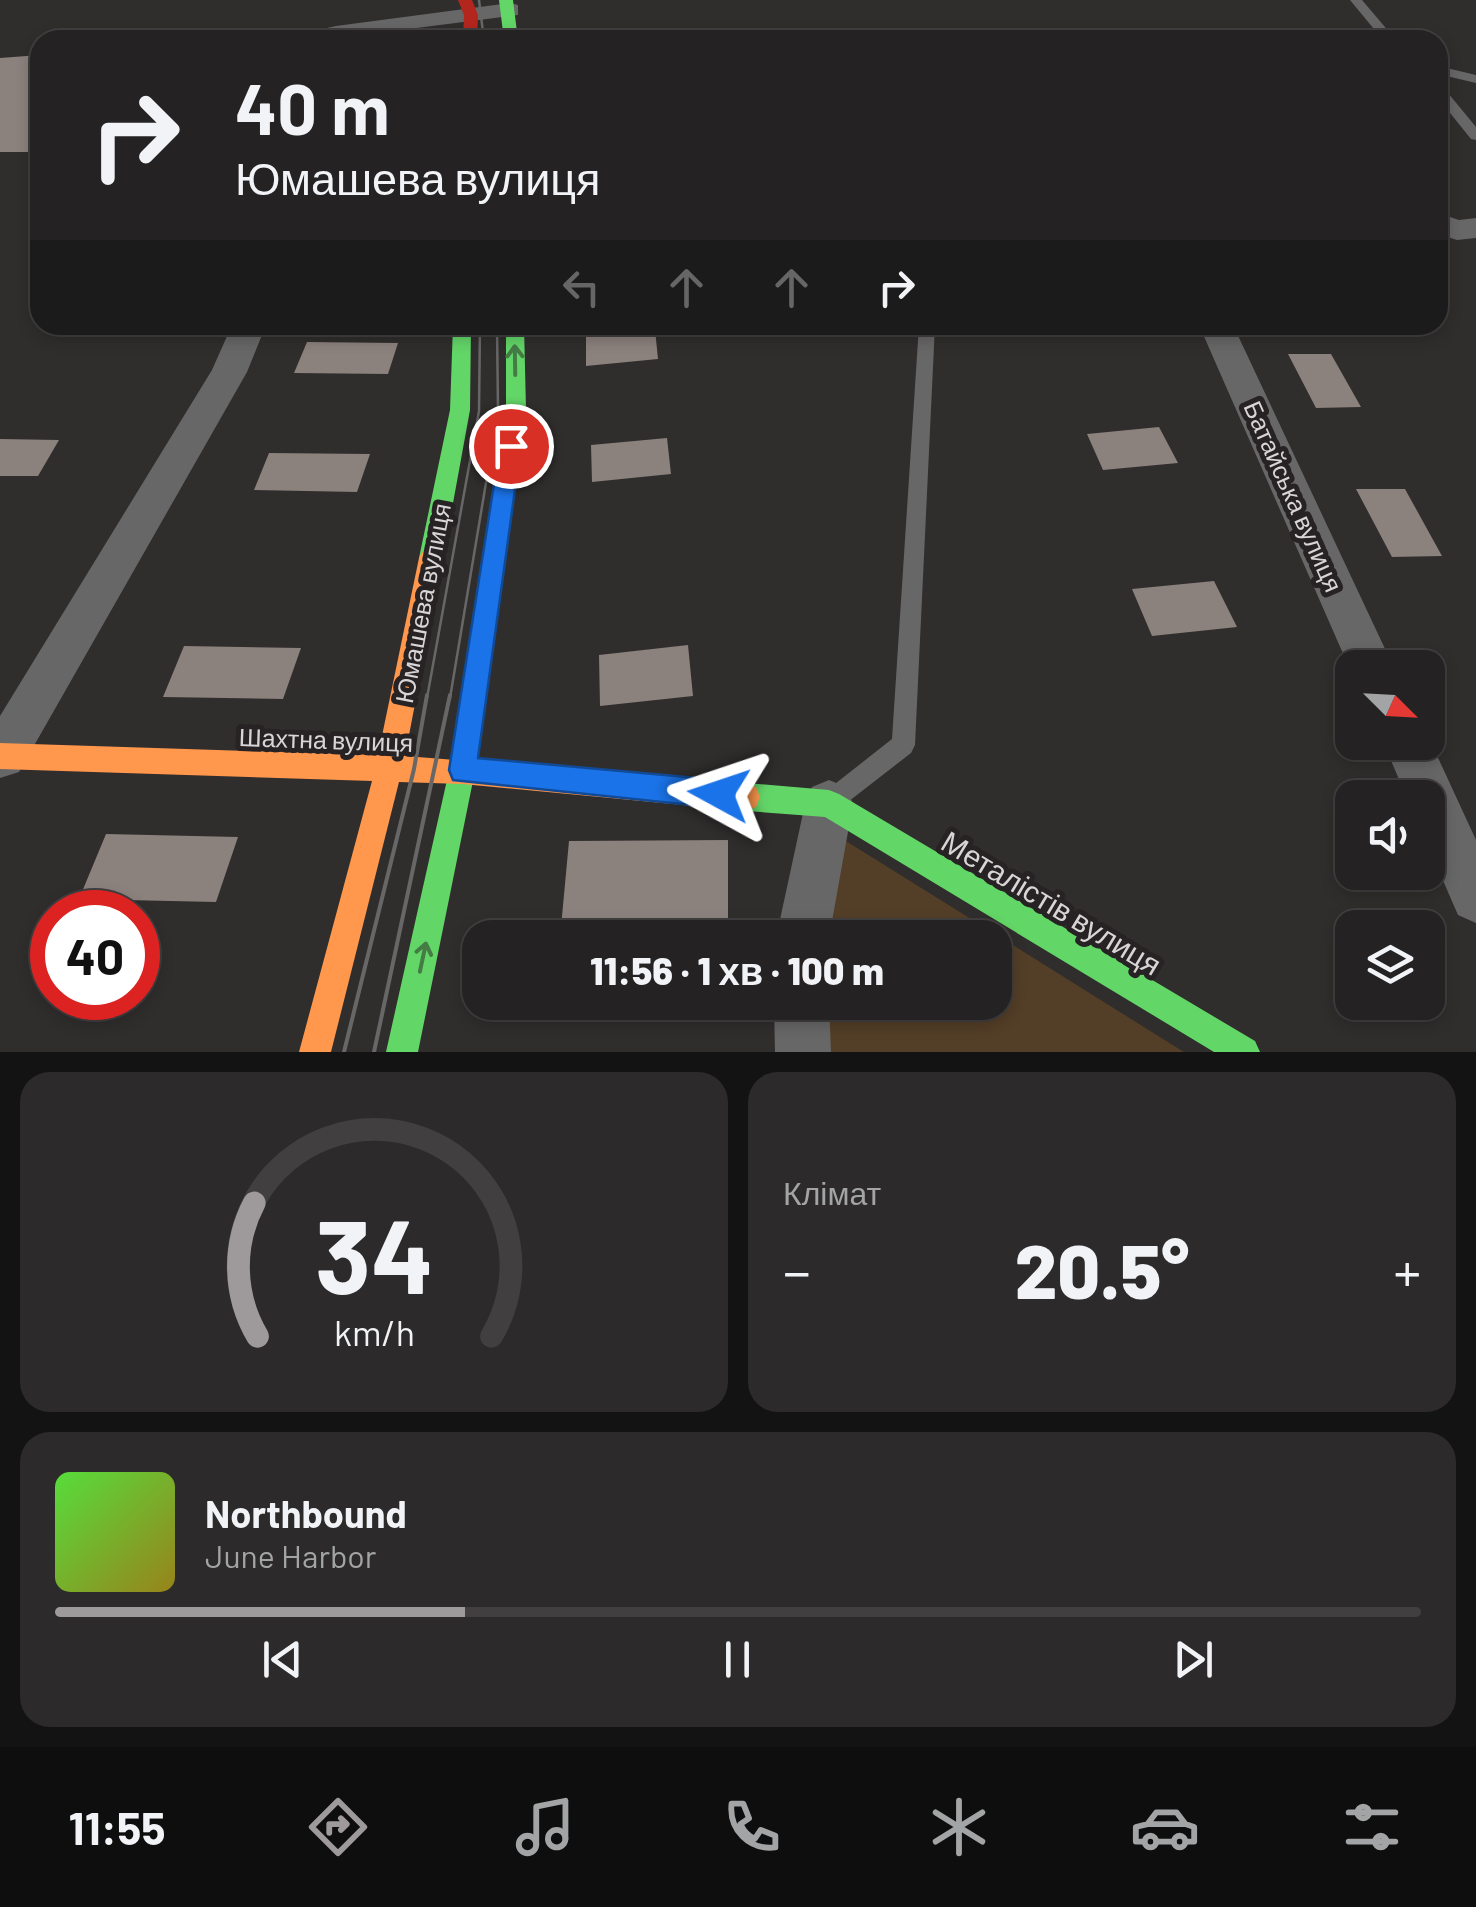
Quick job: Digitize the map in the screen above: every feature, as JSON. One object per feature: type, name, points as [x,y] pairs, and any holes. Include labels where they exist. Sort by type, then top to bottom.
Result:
[{"type":"main road","points":[[508,5],[510,30]]},
{"type":"main road","name":"Юмашева вулиця","points":[[315,1052],[389,768],[460,410],[462,335]]},
{"type":"main road","points":[[402,1052],[462,770],[516,410],[515,335]]},
{"type":"main road","name":"Шахтна вулиця","points":[[1,758],[462,770],[829,804]]},
{"type":"main road","name":"Металістів вулиця","points":[[829,804],[1244,1052]]},
{"type":"street","points":[[380,30],[469,18],[508,5]]},
{"type":"street","points":[[1448,227],[1476,228]]},
{"type":"street","points":[[1,758],[229,372],[245,335]]},
{"type":"street","name":"Батайська вулиця","points":[[1221,335],[1364,650]]},
{"type":"street","points":[[1414,760],[1476,896]]},
{"type":"street","points":[[806,920],[829,804]]},
{"type":"street","points":[[802,1020],[803,1052]]},
{"type":"lane","points":[[1356,0],[1382,30]]},
{"type":"lane","points":[[1448,72],[1476,79]]},
{"type":"lane","points":[[1448,102],[1476,136]]},
{"type":"lane","points":[[829,804],[903,744],[926,335]]},
{"type":"shaded area","points":[[846,841],[973,920],[830,920]]},
{"type":"shaded area","points":[[1012,945],[1184,1052],[827,1052],[826,1020],[1012,1020]]},
{"type":"building","points":[[30,56],[30,152],[0,152],[0,58]]},
{"type":"building","points":[[586,335],[656,335],[658,359],[586,366]]},
{"type":"building","points":[[307,342],[398,343],[388,374],[294,373]]},
{"type":"building","points":[[1288,354],[1331,354],[1361,407],[1316,408]]},
{"type":"building","points":[[1159,427],[1178,463],[1103,470],[1087,434]]},
{"type":"building","points":[[667,438],[671,474],[592,482],[591,445]]},
{"type":"building","points":[[0,439],[59,440],[38,476],[0,476]]},
{"type":"building","points":[[269,453],[370,454],[357,492],[254,490]]},
{"type":"building","points":[[1356,489],[1405,489],[1442,556],[1392,557]]},
{"type":"building","points":[[1214,581],[1237,627],[1152,636],[1132,589]]},
{"type":"building","points":[[688,645],[693,696],[600,706],[599,655]]},
{"type":"building","points":[[184,646],[301,648],[283,699],[163,697]]},
{"type":"building","points":[[106,834],[238,837],[216,902],[160,901],[160,890],[83,890]]},
{"type":"building","points":[[728,840],[728,920],[562,920],[569,841]]},
{"type":"tram line","points":[[479,0],[483,30]]},
{"type":"tram line","points":[[427,698],[479,411],[480,335]]},
{"type":"tram line","points":[[450,698],[498,411],[497,335]]},
{"type":"tram line","points":[[344,1052],[414,769],[427,695]]},
{"type":"tram line","points":[[374,1052],[450,695]]},
{"type":"traffic: fast","points":[[506,0],[510,30]]},
{"type":"traffic: fast","points":[[431,558],[460,410],[462,335]]},
{"type":"traffic: fast","points":[[402,1052],[462,771],[516,410],[515,335]]},
{"type":"traffic: fast","points":[[746,797],[829,804],[1244,1052]]},
{"type":"traffic: slow","points":[[315,1052],[389,768],[431,558]]},
{"type":"traffic: slow","points":[[0,756],[462,771],[746,797]]},
{"type":"traffic: jam","points":[[465,0],[471,15],[470,30]]},
{"type":"route","points":[[511,446],[462,770],[719,794]]}]
